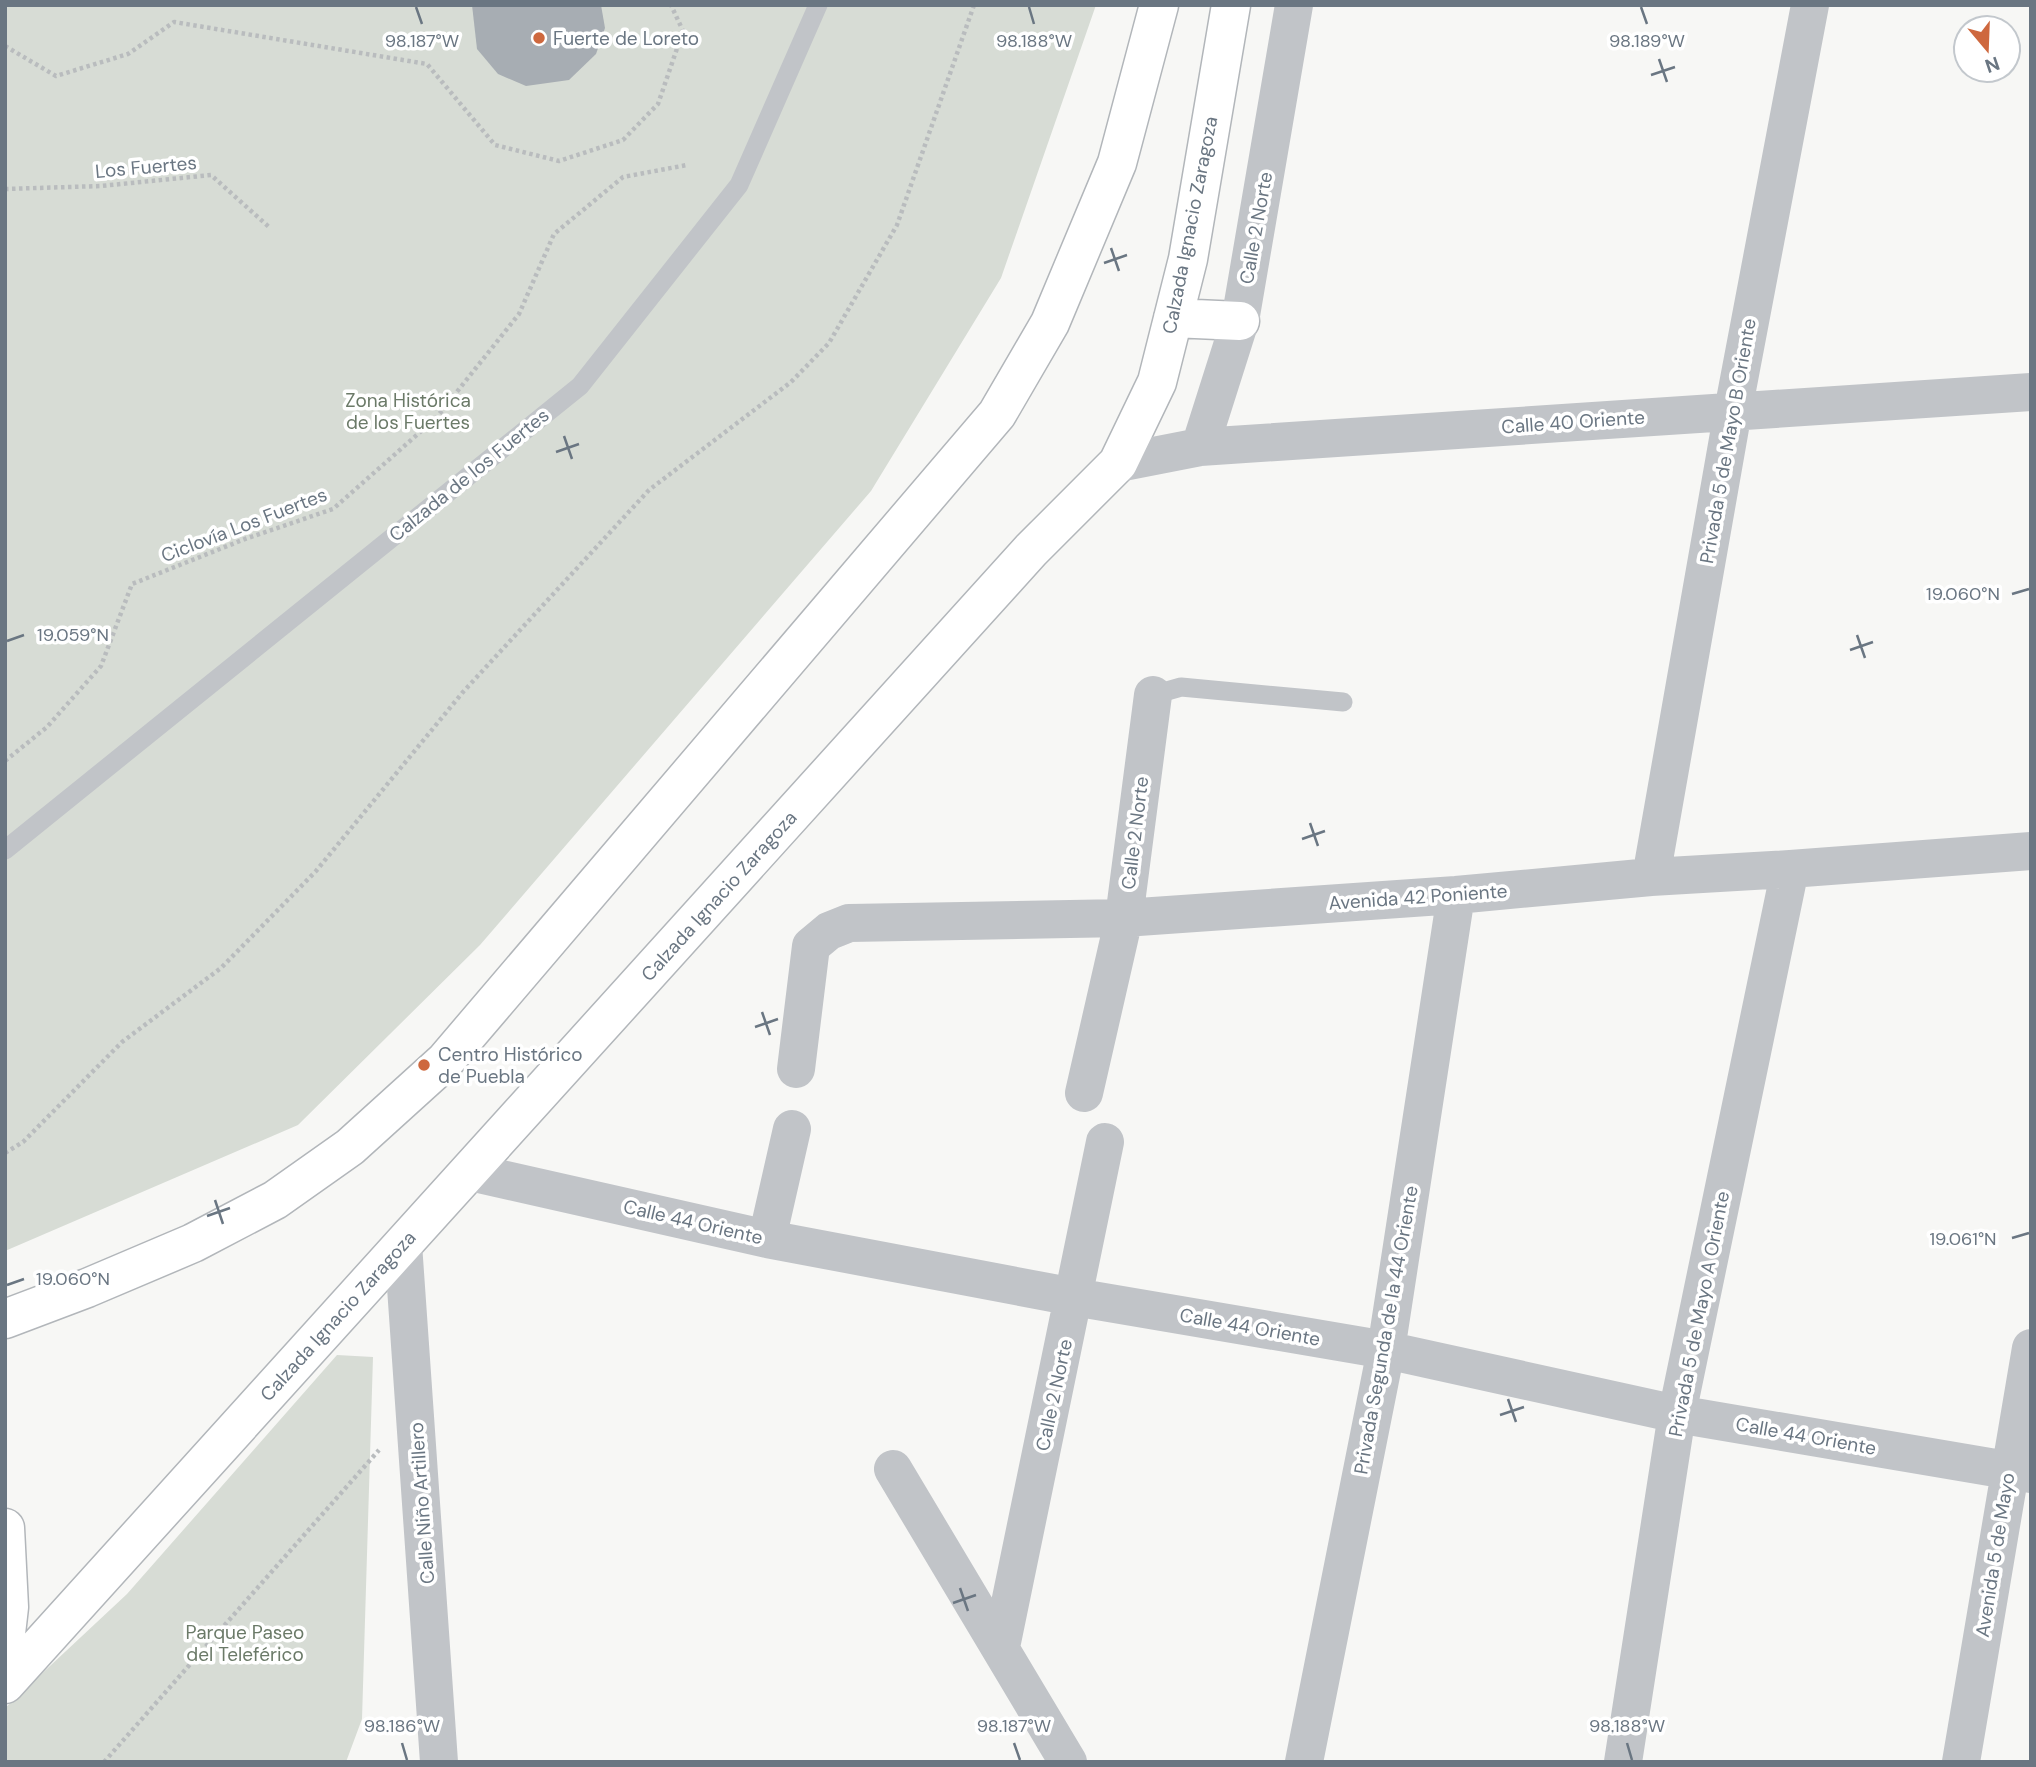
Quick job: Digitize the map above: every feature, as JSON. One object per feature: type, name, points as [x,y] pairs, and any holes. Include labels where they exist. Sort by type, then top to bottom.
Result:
[{"type":"main road","points":[[5,1319],[193,1243],[275,1200],[350,1147],[445,1061],[998,414],[1050,323],[1116,163],[1159,5]]},
{"type":"main road","name":"Calzada Ignacio Zaragoza","points":[[5,1684],[1031,550],[1118,463],[1157,382],[1188,259],[1231,5]]},
{"type":"main road","points":[[1173,318],[1240,320]]},
{"type":"main road","points":[[5,1528],[9,1607],[5,1642]]},
{"type":"street","name":"Calle 2 Norte","points":[[1200,447],[1240,320],[1294,5]]},
{"type":"street","name":"Privada 5 de Mayo B Oriente","points":[[1651,877],[1733,411],[1810,5]]},
{"type":"street","name":"Calle 40 Oriente","points":[[1118,463],[1200,447],[2031,391]]},
{"type":"street","name":"Calle 2 Norte","points":[[1084,1093],[1124,918],[1153,695]]},
{"type":"street","name":"Avenida 42 Poniente","points":[[796,1069],[811,946],[829,931],[849,923],[1124,918],[2031,851]]},
{"type":"street","name":"Privada 5 de Mayo A Oriente","points":[[1623,1762],[1677,1414],[1790,869]]},
{"type":"street","name":"Privada Segunda de la 44 Oriente","points":[[1304,1762],[1386,1350],[1456,895]]},
{"type":"street","points":[[768,1239],[792,1129]]},
{"type":"street","name":"Calle 2 Norte","points":[[1001,1647],[1105,1142]]},
{"type":"street","name":"Calle 44 Oriente","points":[[470,1172],[768,1239],[1074,1297],[1386,1350],[1677,1414],[2020,1473]]},
{"type":"street","name":"Calle Niño Artillero","points":[[403,1244],[439,1762]]},
{"type":"street","name":"Avenida 5 de Mayo","points":[[1961,1762],[2020,1473],[2031,1349]]},
{"type":"street","points":[[893,1469],[1068,1762]]},
{"type":"lane","name":"Calzada de los Fuertes","points":[[5,850],[580,386],[739,185],[818,5]]},
{"type":"lane","points":[[1153,695],[1181,687],[1343,702]]},
{"type":"path","points":[[5,46],[56,76],[128,54],[174,22],[427,64],[495,145],[559,161],[623,140],[658,104],[683,31],[671,5]]},
{"type":"path","points":[[5,1153],[23,1142],[122,1042],[228,961],[316,871],[463,692],[649,490],[791,382],[829,343],[897,225],[974,5]]},
{"type":"path","name":"Ciclovía Los Fuertes","points":[[5,761],[47,727],[101,666],[132,584],[245,539],[333,509],[436,418],[453,397],[519,314],[554,234],[623,177],[687,164]]},
{"type":"path","name":"Los Fuertes","points":[[5,189],[101,186],[211,175],[269,227]]},
{"type":"path","points":[[104,1762],[415,1411]]},
{"type":"green space","name":"Zona Histórica de los Fuertes","points":[[5,5],[1096,5],[1001,278],[871,491],[480,945],[298,1125],[5,1251]]},
{"type":"green space","name":"Parque Paseo del Teleférico","points":[[337,1355],[373,1357],[362,1719],[346,1762],[5,1762],[5,1708],[127,1594]]},
{"type":"building","name":"Fuerte de Loreto","points":[[472,5],[601,5],[605,28],[596,54],[569,80],[526,86],[498,74],[477,49]]},
{"type":"place","name":"Fuerte de Loreto","points":[[539,38]]},
{"type":"place","name":"Centro Histórico de Puebla","points":[[424,1065]]}]
